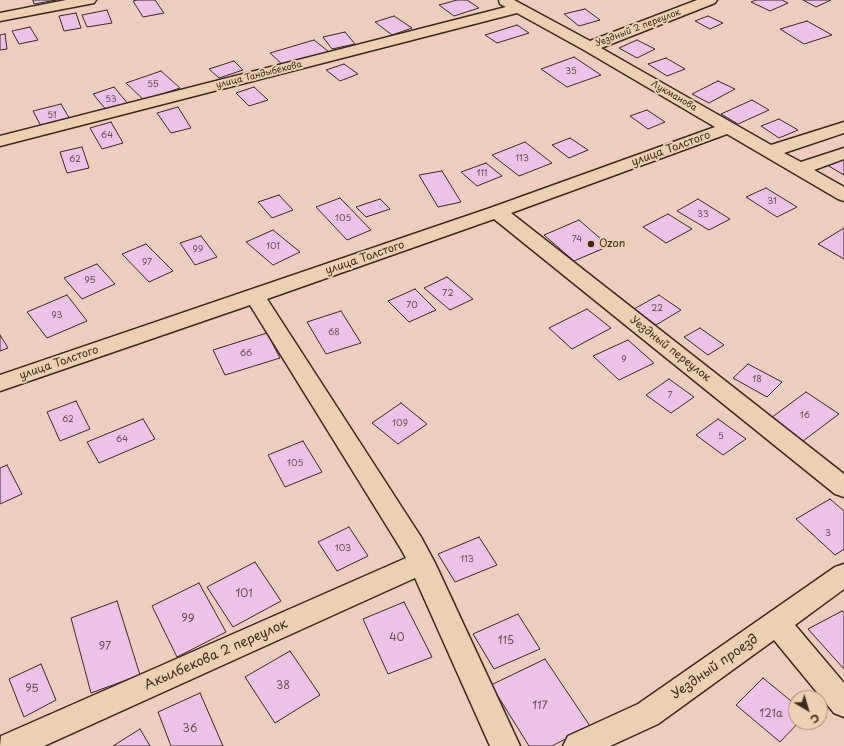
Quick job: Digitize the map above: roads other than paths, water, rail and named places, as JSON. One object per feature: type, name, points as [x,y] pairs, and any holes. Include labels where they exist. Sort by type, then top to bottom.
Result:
[{"type":"street","points":[[0,17],[90,0]]},
{"type":"street","name":"Лукманова","points":[[503,0],[589,47],[800,168],[844,195]]},
{"type":"street","name":"Уездный 2 переулок","points":[[589,47],[710,0]]},
{"type":"street","name":"улица Тандыбекова","points":[[0,141],[517,9]]},
{"type":"street","points":[[770,151],[844,127]]},
{"type":"street","name":"улица Толстого","points":[[0,383],[497,212],[729,128]]},
{"type":"street","points":[[800,168],[844,153]]},
{"type":"street","name":"Уездный переулок","points":[[497,212],[844,487]]},
{"type":"street","points":[[256,296],[412,544],[505,746]]},
{"type":"street","name":"Акылбекова 2 переулок","points":[[10,746],[422,563]]},
{"type":"street","name":"Уездный проезд","points":[[578,746],[648,714],[844,576]]},
{"type":"street","points":[[777,623],[844,704]]},
{"type":"place","name":"Ozon","points":[[591,244]]}]
